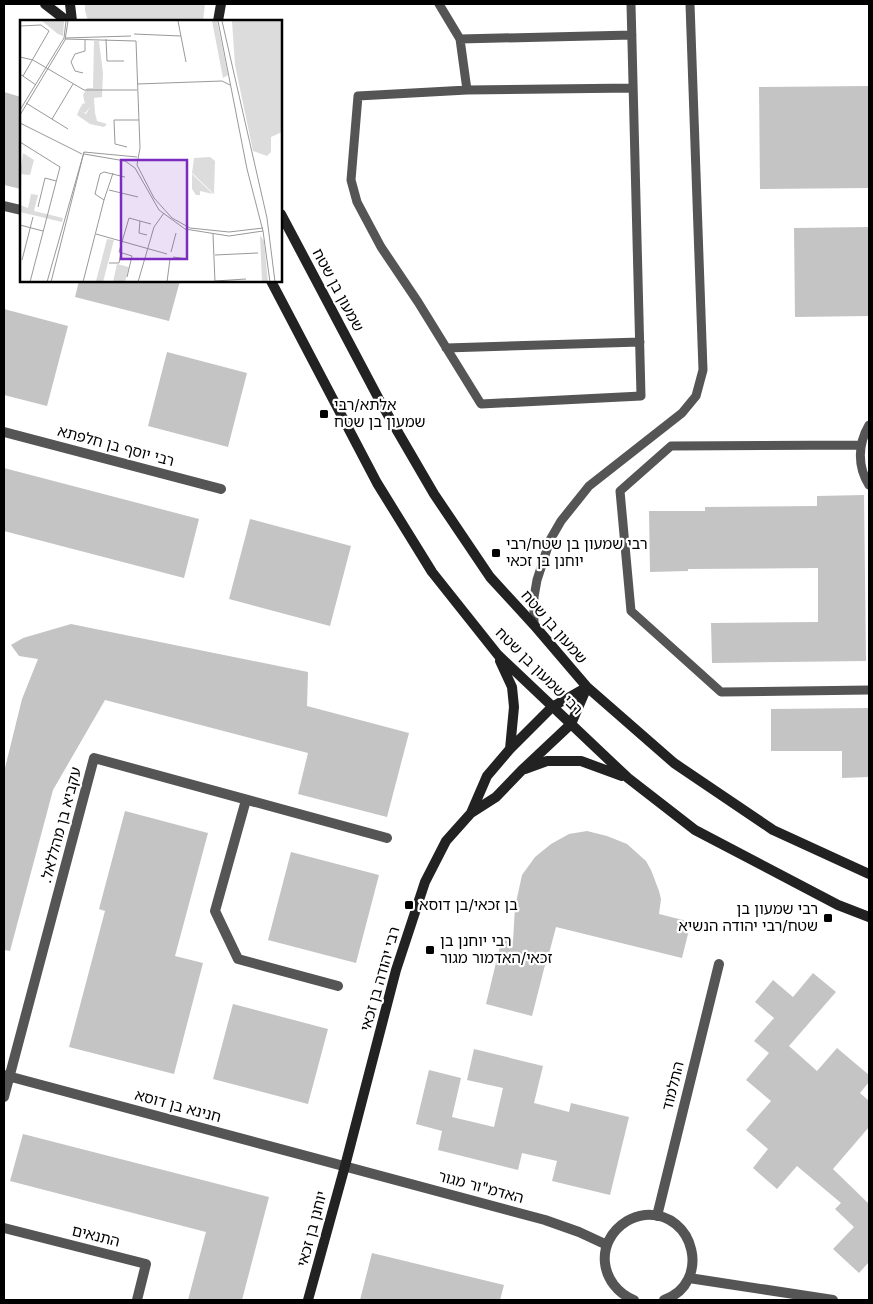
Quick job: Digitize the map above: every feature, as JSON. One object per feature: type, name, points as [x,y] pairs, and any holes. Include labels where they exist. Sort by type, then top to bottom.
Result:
[{"type":"street","points":[[45,4],[66,20]]},
{"type":"street","points":[[70,4],[72,20]]},
{"type":"street","points":[[218,20],[221,4]]},
{"type":"street","points":[[4,206],[20,210]]},
{"type":"street","name":"שמעון בן שטח","points":[[282,216],[381,403],[434,494],[490,577],[587,687],[674,763],[773,830],[869,874]]},
{"type":"street","name":"רבי שמעון בן שטח","points":[[272,282],[382,491],[432,572],[498,655],[628,778],[696,830],[838,905],[869,917]]},
{"type":"street","name":"רבי יוסף בן חלפתא","points":[[4,432],[221,489]]},
{"type":"street","points":[[498,655],[512,687],[514,708],[510,749]]},
{"type":"street","name":"רבי יהודה בן זכאי","points":[[471,813],[487,776],[510,749],[552,707],[587,687]]},
{"type":"street","name":"רבי יהודה בן זכאי","points":[[345,1166],[396,970],[426,882],[446,841],[471,813],[496,797],[570,724],[587,687]]},
{"type":"street","name":".עקביא בן מהללאל","points":[[6,1075],[94,758],[387,838]]},
{"type":"street","points":[[522,770],[547,762],[581,761],[628,778]]},
{"type":"street","points":[[246,800],[215,910],[238,959],[338,986]]},
{"type":"street","name":"התלמוד","points":[[657,1216],[719,964]]},
{"type":"street","points":[[4,1097],[6,1075]]},
{"type":"street","name":"חנינא בן דוסא","points":[[6,1075],[345,1166]]},
{"type":"street","name":"האדמ\"ור מגור","points":[[345,1166],[545,1220],[579,1232],[607,1245]]},
{"type":"street","name":"יוחנן בן זכאי","points":[[308,1300],[345,1166]]},
{"type":"street","points":[[634,1300],[616,1289],[609,1279],[604,1256],[612,1234],[632,1218],[644,1215],[668,1219],[678,1226],[685,1234],[693,1256],[692,1267],[683,1287],[676,1294],[664,1300]]},
{"type":"street","name":"התנאים","points":[[4,1228],[146,1264],[137,1300]]},
{"type":"street","points":[[688,1278],[833,1300]]},
{"type":"lane","points":[[439,4],[460,39],[467,90]]},
{"type":"lane","points":[[631,4],[641,396],[480,404],[418,302],[381,247],[356,202],[351,180],[358,96],[467,90],[633,88]]},
{"type":"lane","points":[[534,625],[534,598],[537,580],[550,540],[561,521],[589,486],[682,412],[696,396],[701,379],[703,360],[690,4]]},
{"type":"lane","points":[[460,39],[632,35]]},
{"type":"lane","points":[[446,348],[640,342]]},
{"type":"lane","points":[[869,425],[861,445],[860,462],[869,485]]},
{"type":"lane","points":[[861,445],[671,446],[620,490],[630,611],[721,692],[869,690]]},
{"type":"shaded area","points":[[85,4],[205,4],[203,20],[88,20]]},
{"type":"building","points":[[869,86],[869,188],[760,189],[759,87]]},
{"type":"building","points":[[4,92],[20,97],[20,189],[4,185]]},
{"type":"building","points":[[869,227],[869,316],[795,317],[794,228]]},
{"type":"building","points":[[79,282],[180,282],[169,321],[75,297]]},
{"type":"building","points":[[4,309],[68,326],[47,406],[4,395]]},
{"type":"building","points":[[167,352],[247,373],[228,447],[148,426]]},
{"type":"building","points":[[4,468],[199,519],[184,578],[4,531]]},
{"type":"building","points":[[864,495],[866,661],[712,663],[711,623],[818,622],[818,568],[688,569],[688,571],[650,572],[649,511],[705,511],[705,507],[817,506],[817,496]]},
{"type":"building","points":[[250,519],[351,546],[330,626],[229,599]]},
{"type":"building","points":[[71,624],[308,672],[307,706],[409,733],[387,817],[298,794],[308,753],[105,700],[53,790],[10,951],[4,950],[4,772],[22,699],[38,659],[19,656],[11,645],[23,638]]},
{"type":"building","points":[[868,708],[869,777],[842,778],[842,751],[771,751],[771,709]]},
{"type":"building","points":[[125,811],[208,833],[175,956],[203,963],[174,1074],[69,1047],[105,911],[99,909]]},
{"type":"building","points":[[587,831],[627,844],[646,861],[661,899],[659,914],[691,922],[682,958],[556,927],[532,1016],[486,1004],[502,938],[513,941],[515,907],[522,875],[535,857],[551,844],[569,834]]},
{"type":"building","points":[[291,852],[379,875],[356,963],[268,940]]},
{"type":"building","points":[[813,973],[836,992],[789,1046],[817,1071],[837,1048],[869,1075],[869,1082],[860,1093],[869,1101],[869,1127],[833,1169],[869,1204],[869,1262],[859,1273],[833,1249],[854,1227],[835,1209],[841,1203],[797,1166],[777,1189],[753,1168],[768,1149],[746,1130],[771,1101],[746,1080],[769,1053],[754,1041],[774,1018],[755,1002],[773,980],[793,997]]},
{"type":"building","points":[[233,1004],[328,1029],[308,1104],[213,1079]]},
{"type":"building","points":[[474,1049],[543,1066],[534,1103],[569,1112],[571,1103],[629,1117],[610,1195],[552,1181],[557,1161],[522,1153],[518,1170],[438,1150],[442,1131],[416,1124],[429,1070],[461,1078],[452,1117],[494,1127],[503,1088],[467,1080]]},
{"type":"building","points":[[23,1134],[269,1197],[242,1300],[188,1300],[206,1232],[10,1181]]},
{"type":"building","points":[[372,1253],[504,1285],[500,1300],[360,1300]]},
{"type":"place","name":"אלתא/רבי שמעון בן שטח","points":[[324,414]]},
{"type":"place","name":"רבי שמעון בן שטח/רבי יוחנן בן זכאי","points":[[496,553]]},
{"type":"place","name":"בן זכאי/בן דוסא","points":[[409,905]]},
{"type":"place","name":"רבי שמעון בן שטח/רבי יהודה הנשיא","points":[[828,918]]},
{"type":"place","name":"רבי יוחנן בן זכאי/האדמור מגור","points":[[430,950]]}]
